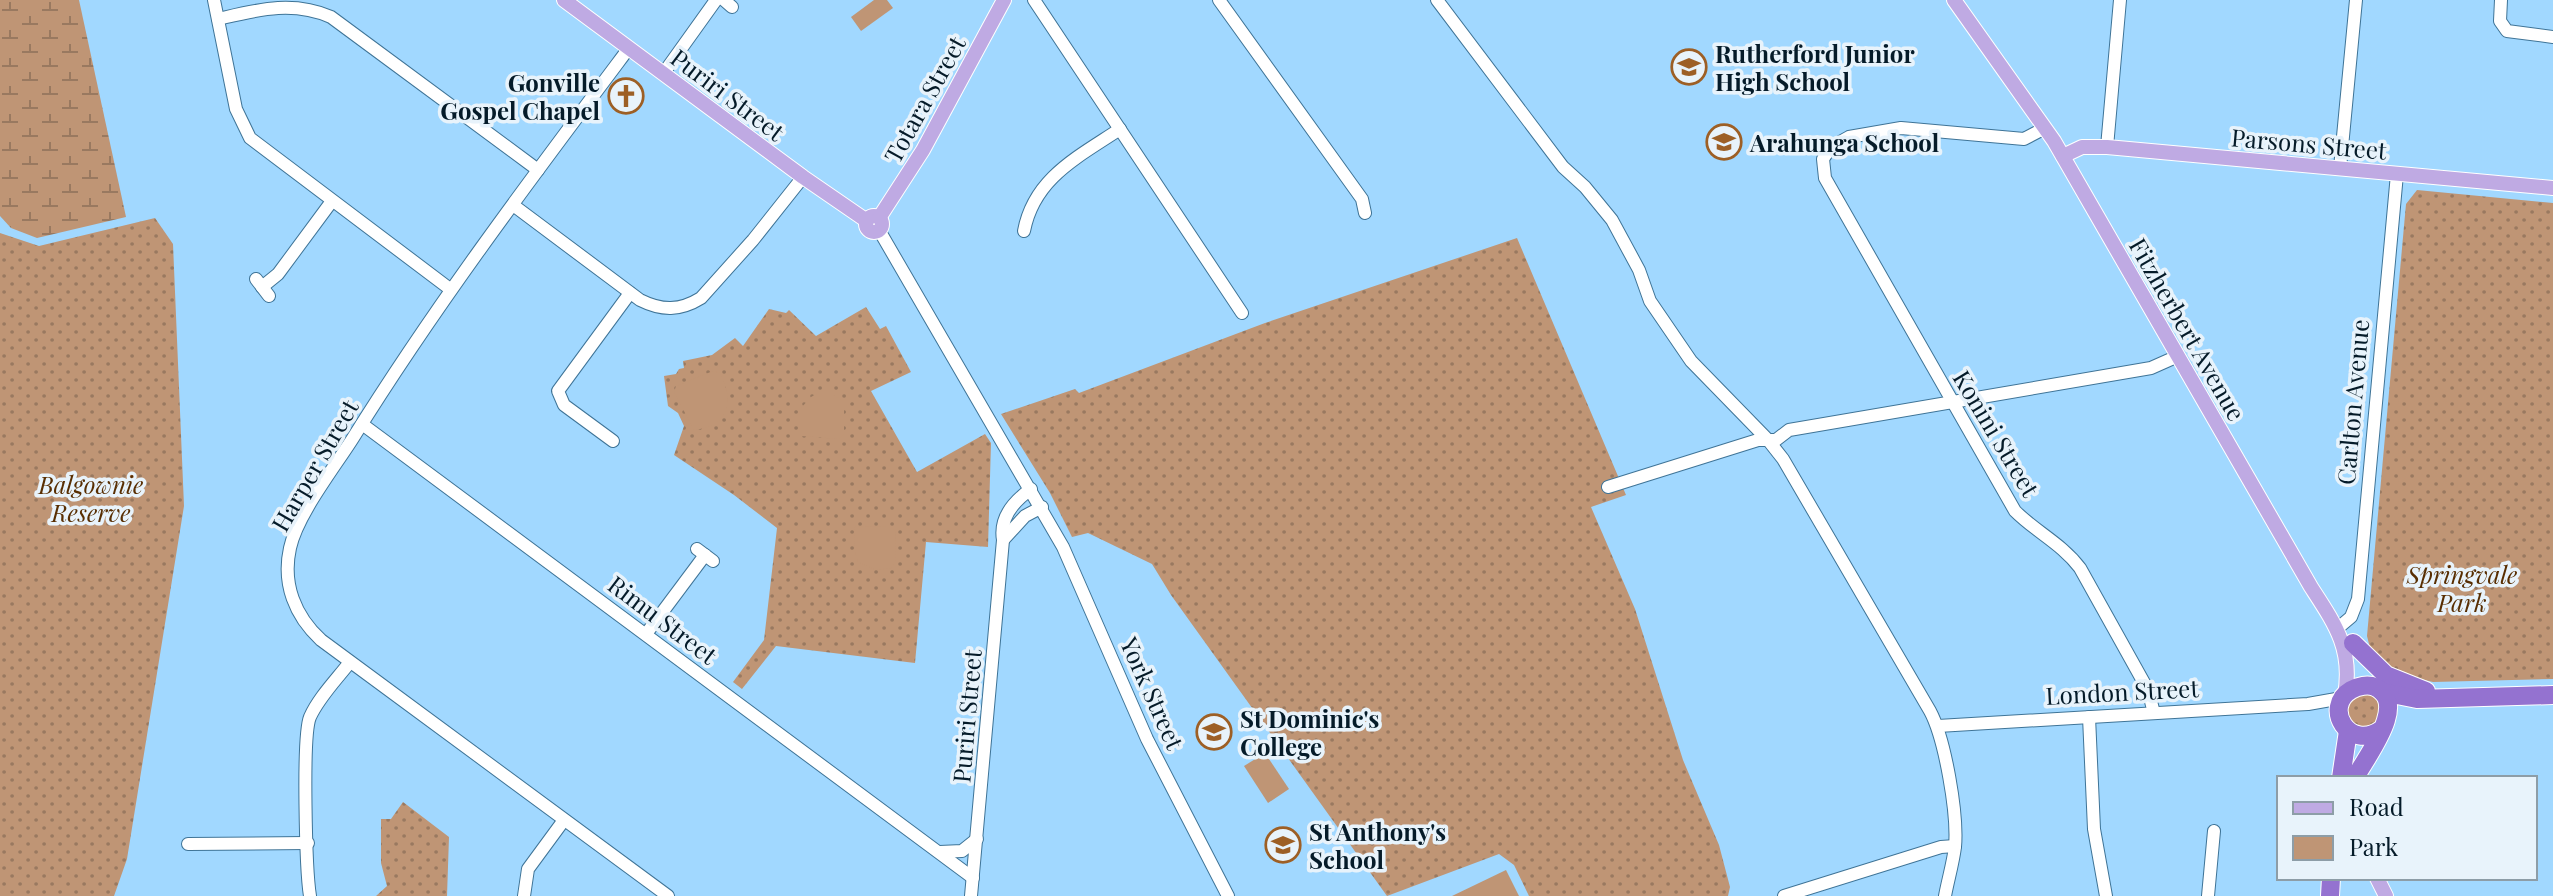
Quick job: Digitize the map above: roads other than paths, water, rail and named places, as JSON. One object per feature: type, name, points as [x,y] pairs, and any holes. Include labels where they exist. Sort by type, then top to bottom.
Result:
[{"type":"highway","points":[[2353,643],[2386,675],[2421,690],[2453,697]]},
{"type":"highway","points":[[2341,776],[2345,728],[2339,716],[2344,697],[2356,688],[2369,686],[2417,699],[2553,695]]},
{"type":"highway","points":[[2358,774],[2385,726],[2389,706],[2380,690]]},
{"type":"highway","points":[[2345,728],[2362,737],[2375,734],[2406,710],[2453,697]]},
{"type":"main road","name":"Puriri Street","points":[[564,0],[803,177],[875,223]]},
{"type":"main road","name":"Totara Street","points":[[875,223],[923,150],[1004,0]]},
{"type":"main road","name":"Fitzherbert Avenue","points":[[1954,0],[2063,156],[2305,578],[2338,628],[2348,662],[2344,697]]},
{"type":"main road","name":"Parsons Street","points":[[2063,156],[2082,147],[2107,147],[2553,188]]},
{"type":"main road","points":[[2338,628],[2353,643],[2380,690]]},
{"type":"street","points":[[214,0],[236,109],[244,130],[257,145],[450,289]]},
{"type":"street","points":[[663,74],[716,0]]},
{"type":"street","points":[[1034,0],[1242,313]]},
{"type":"street","points":[[1219,0],[1362,199],[1365,213]]},
{"type":"street","points":[[1437,0],[1563,167],[1585,187],[1612,220],[1639,270],[1650,301],[1691,361],[1783,459],[1938,726],[1955,846],[1945,896]]},
{"type":"street","points":[[2107,147],[2120,0]]},
{"type":"street","points":[[2340,168],[2356,0]]},
{"type":"street","points":[[2501,0],[2500,21],[2507,31],[2553,37]]},
{"type":"street","points":[[218,19],[277,6],[305,8],[331,17],[538,170]]},
{"type":"street","name":"Harper Street","points":[[629,48],[450,289],[362,424],[293,536],[288,559],[289,587],[298,612],[312,632],[668,896]]},
{"type":"street","name":"Konini Street","points":[[2045,128],[2024,139],[1901,128],[1849,137],[1831,147],[1823,159],[1825,178],[2015,511],[2068,552],[2080,568],[2148,690],[2154,713]]},
{"type":"street","points":[[1024,231],[1027,212],[1057,171],[1120,129]]},
{"type":"street","name":"Carlton Avenue","points":[[2338,628],[2351,617],[2358,599],[2397,174]]},
{"type":"street","points":[[513,205],[630,293],[661,309],[681,308],[701,298],[803,177]]},
{"type":"street","points":[[262,288],[278,274],[332,201]]},
{"type":"street","name":"Puriri Street","points":[[875,223],[1042,507]]},
{"type":"street","points":[[613,441],[564,405],[558,391],[630,293]]},
{"type":"street","points":[[1608,487],[1758,440],[1776,440],[1794,429],[2151,368],[2178,356]]},
{"type":"street","name":"Rimu Street","points":[[362,424],[973,878]]},
{"type":"street","name":"Puriri Street","points":[[971,896],[1003,540],[1001,531],[1004,517],[1016,501],[1031,489]]},
{"type":"street","points":[[1003,540],[1025,516],[1042,507]]},
{"type":"street","name":"York Street","points":[[1042,507],[1071,564],[1147,739],[1228,896]]},
{"type":"street","points":[[646,634],[705,555]]},
{"type":"street","points":[[310,896],[308,724],[315,709],[350,662]]},
{"type":"street","name":"London Street","points":[[1938,726],[2308,704],[2344,697]]},
{"type":"street","points":[[2308,704],[2326,711],[2345,728]]},
{"type":"street","points":[[2089,717],[2094,829],[2106,896]]},
{"type":"street","points":[[524,896],[528,869],[564,820]]},
{"type":"street","points":[[2208,896],[2214,831]]},
{"type":"street","points":[[937,851],[955,853],[977,839]]},
{"type":"street","points":[[188,844],[308,843]]},
{"type":"street","points":[[1784,896],[1941,847],[1955,846]]},
{"type":"place","name":"Rutherford Junior High School","points":[[1689,67]]},
{"type":"place","name":"Gonville Gospel Chapel","points":[[626,96]]},
{"type":"place","name":"Arahunga School","points":[[1724,142]]},
{"type":"place","name":"St Dominic's College","points":[[1214,732]]},
{"type":"place","name":"St Anthony's School","points":[[1283,845]]},
{"type":"park label","name":"Balgownie Reserve","points":[[91,498]]},
{"type":"park label","name":"Springvale Park","points":[[2462,588]]}]
